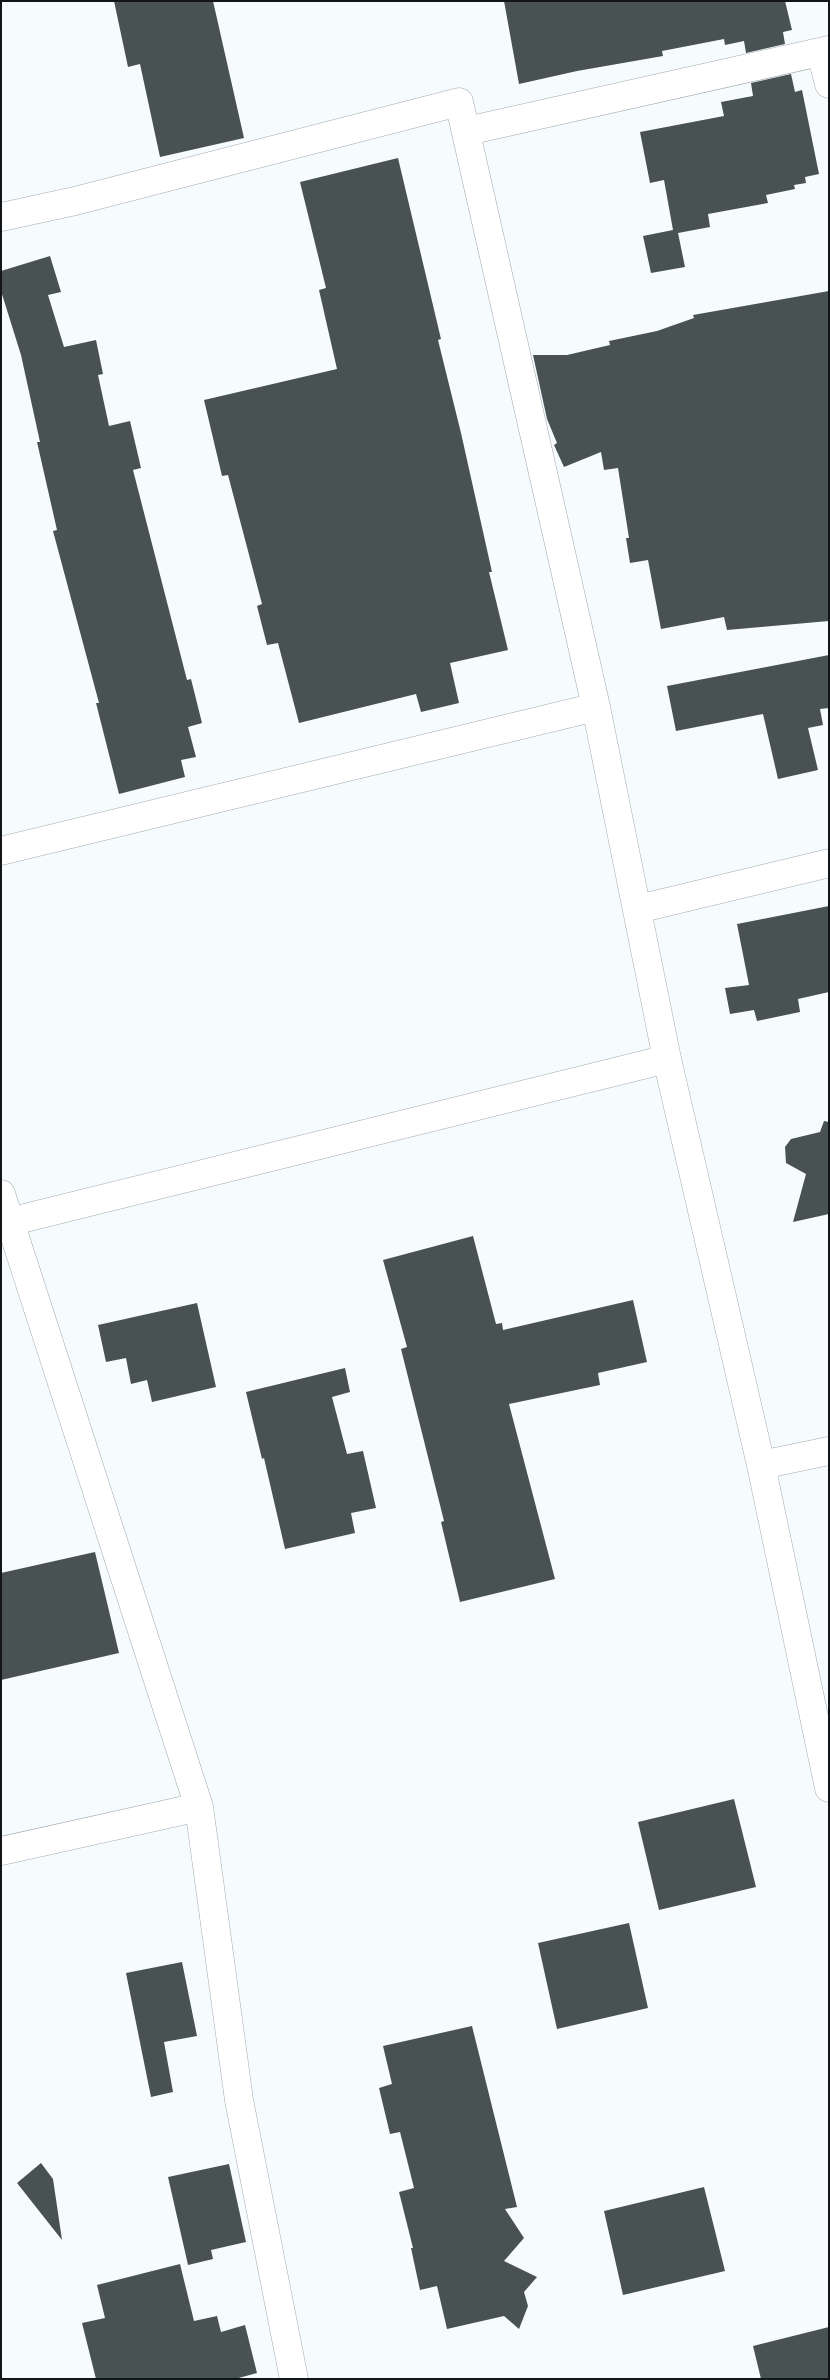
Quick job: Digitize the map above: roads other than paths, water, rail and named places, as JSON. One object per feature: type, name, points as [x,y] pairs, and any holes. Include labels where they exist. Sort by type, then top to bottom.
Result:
[{"type":"street","points":[[467,131],[825,51],[829,84]]},
{"type":"street","points":[[1,217],[75,201],[460,102],[596,707],[667,1059],[761,1465],[829,1788]]},
{"type":"street","points":[[1,852],[596,707]]},
{"type":"street","points":[[638,908],[829,863]]},
{"type":"street","points":[[6,1222],[667,1059]]},
{"type":"street","points":[[1,1194],[6,1222],[199,1807],[239,2100],[294,2379]]},
{"type":"street","points":[[761,1465],[829,1451]]},
{"type":"street","points":[[1,1851],[199,1807]]}]
